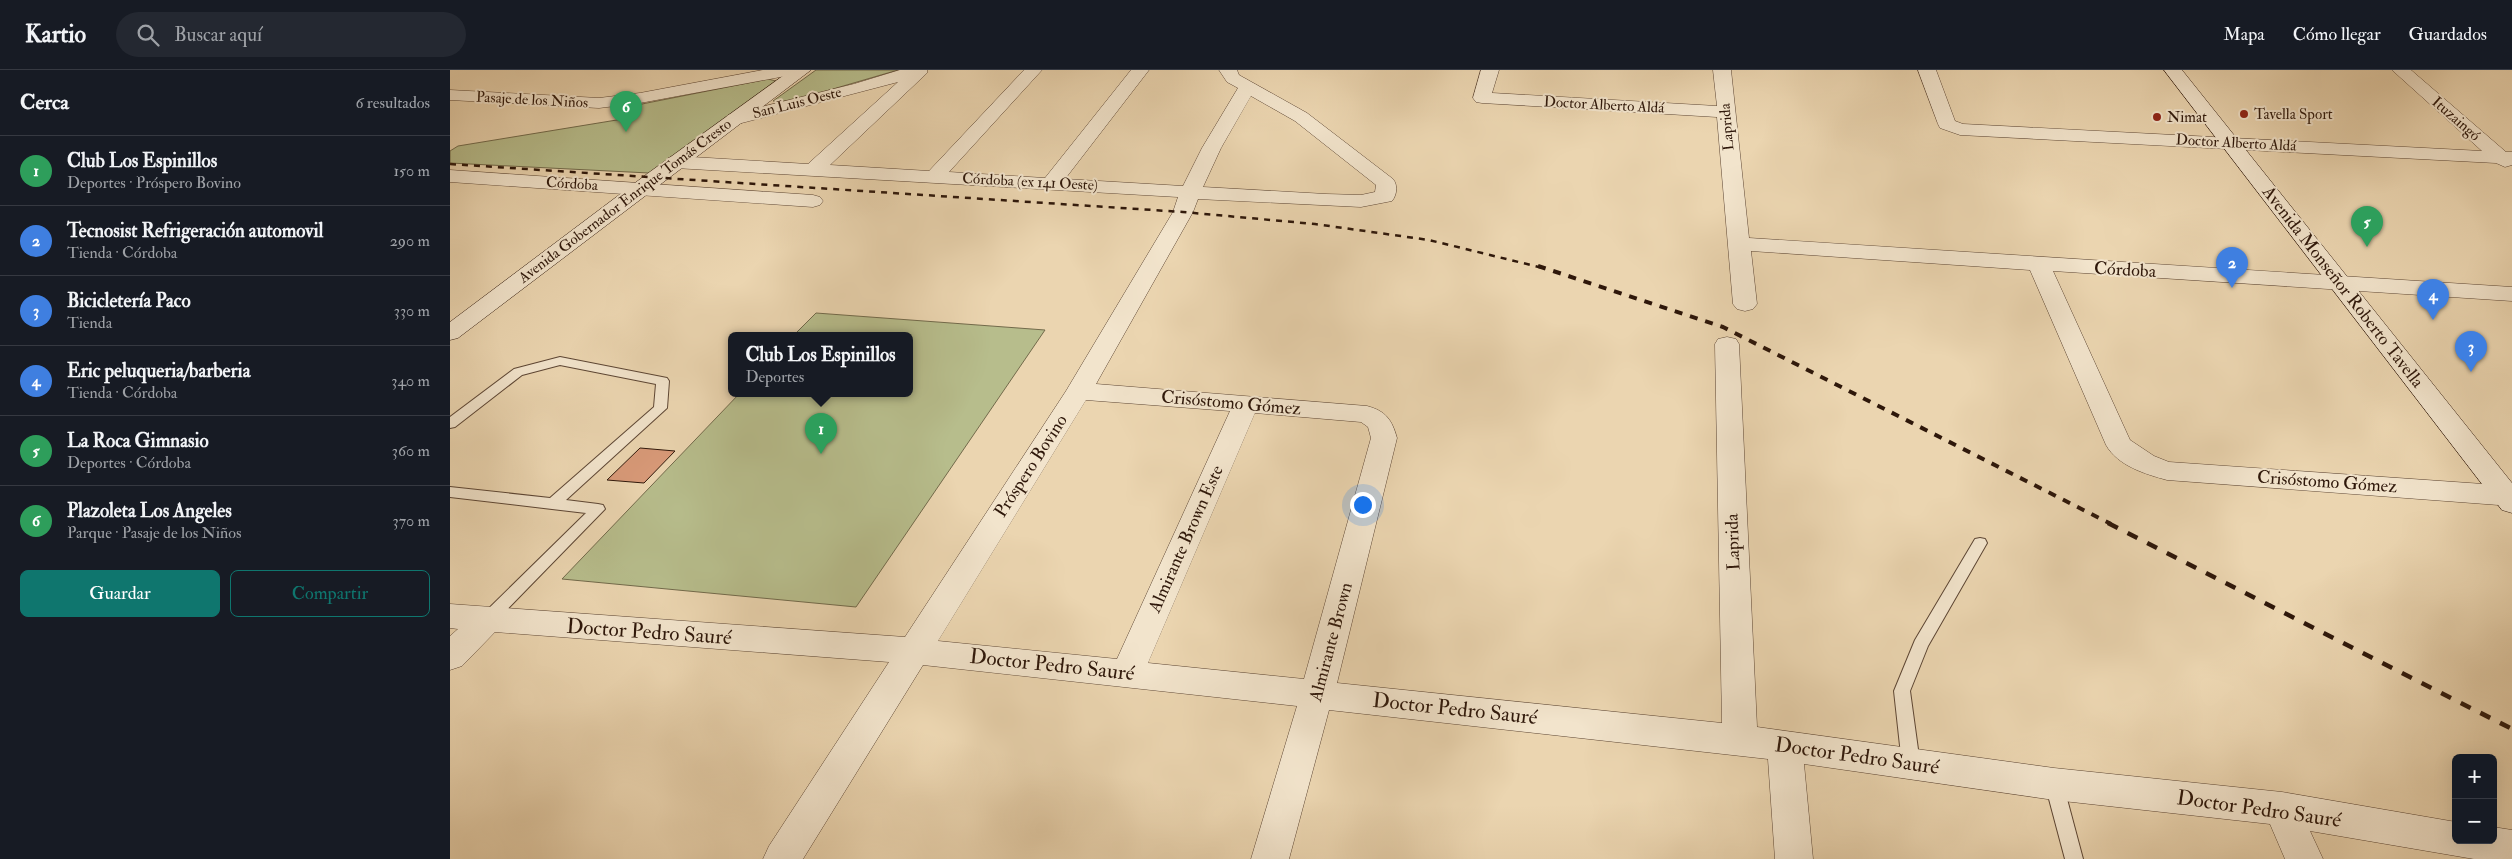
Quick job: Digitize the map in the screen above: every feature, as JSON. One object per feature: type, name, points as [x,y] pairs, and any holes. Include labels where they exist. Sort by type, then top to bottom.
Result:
[{"type":"street","name":"Pasaje de los Niños","points":[[450,95],[599,103],[640,98],[791,70]]},
{"type":"street","name":"Avenida Gobernador Enrique Tomás Cresto","points":[[450,333],[675,162],[802,70]]},
{"type":"street","name":"San Luis Oeste","points":[[734,119],[860,88],[920,70]]},
{"type":"street","points":[[814,169],[920,70]]},
{"type":"street","points":[[934,177],[1033,70]]},
{"type":"street","points":[[1051,183],[1140,70]]},
{"type":"street","name":"Doctor Alberto Aldá","points":[[1490,70],[1482,98],[1725,112]]},
{"type":"street","name":"Laprida","points":[[1722,70],[1745,304]]},
{"type":"street","name":"Doctor Alberto Aldá","points":[[1927,70],[1947,124],[1960,129],[2231,143],[2508,161]]},
{"type":"street","name":"Avenida Monseñor Roberto Tavella","points":[[2173,70],[2510,498]]},
{"type":"street","name":"Ituzaingó","points":[[2401,70],[2508,161]]},
{"type":"street","name":"Córdoba (ex 141 Oeste)","points":[[675,162],[1361,201],[1385,196],[1386,183],[1301,117],[1238,79]]},
{"type":"street","name":"Próspero Bovino","points":[[782,859],[912,651],[1079,391],[1183,212],[1189,192],[1223,128],[1238,79]]},
{"type":"street","name":"Córdoba","points":[[450,176],[813,201]]},
{"type":"street","name":"Córdoba","points":[[1738,244],[2512,294]]},
{"type":"street","name":"Crisóstomo Gómez","points":[[2039,264],[2119,445],[2144,463],[2167,470],[2510,498]]},
{"type":"street","name":"Laprida","points":[[1726,344],[1740,740]]},
{"type":"street","name":"Crisóstomo Gómez","points":[[1079,391],[1368,414],[1380,423]]},
{"type":"street","name":"Almirante Brown Este","points":[[1127,673],[1246,405]]},
{"type":"street","name":"Almirante Brown","points":[[1270,859],[1317,694],[1384,438],[1380,423]]},
{"type":"street","name":"Doctor Pedro Sauré","points":[[450,616],[912,651],[1740,740],[2054,784],[2282,809],[2452,838]]},
{"type":"street","points":[[450,657],[487,620]]},
{"type":"street","points":[[1786,746],[1794,859]]},
{"type":"street","points":[[2282,809],[2304,859]]},
{"type":"street","points":[[2488,844],[2512,848]]},
{"type":"lane","points":[[450,424],[518,372],[560,361],[663,381],[660,408],[553,504]]},
{"type":"lane","points":[[450,492],[598,509],[487,620]]},
{"type":"lane","points":[[1911,764],[1902,691],[1921,645],[1980,544]]},
{"type":"lane","points":[[2054,784],[2074,859]]},
{"type":"green space","points":[[816,70],[898,70],[792,101],[773,101]]},
{"type":"green space","points":[[768,79],[776,81],[649,173],[450,163],[450,151],[458,146],[635,117],[637,105]]},
{"type":"green space","points":[[816,313],[1045,330],[856,607],[562,579],[736,397],[913,397],[913,332],[797,332]]},
{"type":"building","points":[[640,448],[675,451],[644,483],[607,480]]},
{"type":"railway","points":[[450,164],[1183,212],[1315,224],[1429,240],[1543,268]]},
{"type":"railway","points":[[1538,266],[1723,327],[2111,524]]},
{"type":"railway","points":[[2108,523],[2512,729]]},
{"type":"place","name":"Tavella Sport","points":[[2244,114]]},
{"type":"place","name":"Nimat","points":[[2157,117]]},
{"type":"place","name":"Plazoleta Los Angeles","points":[[626,132]]},
{"type":"place","name":"La Roca Gimnasio","points":[[2367,247]]},
{"type":"place","name":"Tecnosist Refrigeración automovil","points":[[2232,288]]},
{"type":"place","name":"Eric peluqueria/barberia","points":[[2433,320]]},
{"type":"place","name":"Bicicletería Paco","points":[[2471,372]]},
{"type":"place","name":"Club Los Espinillos","points":[[821,454]]}]
